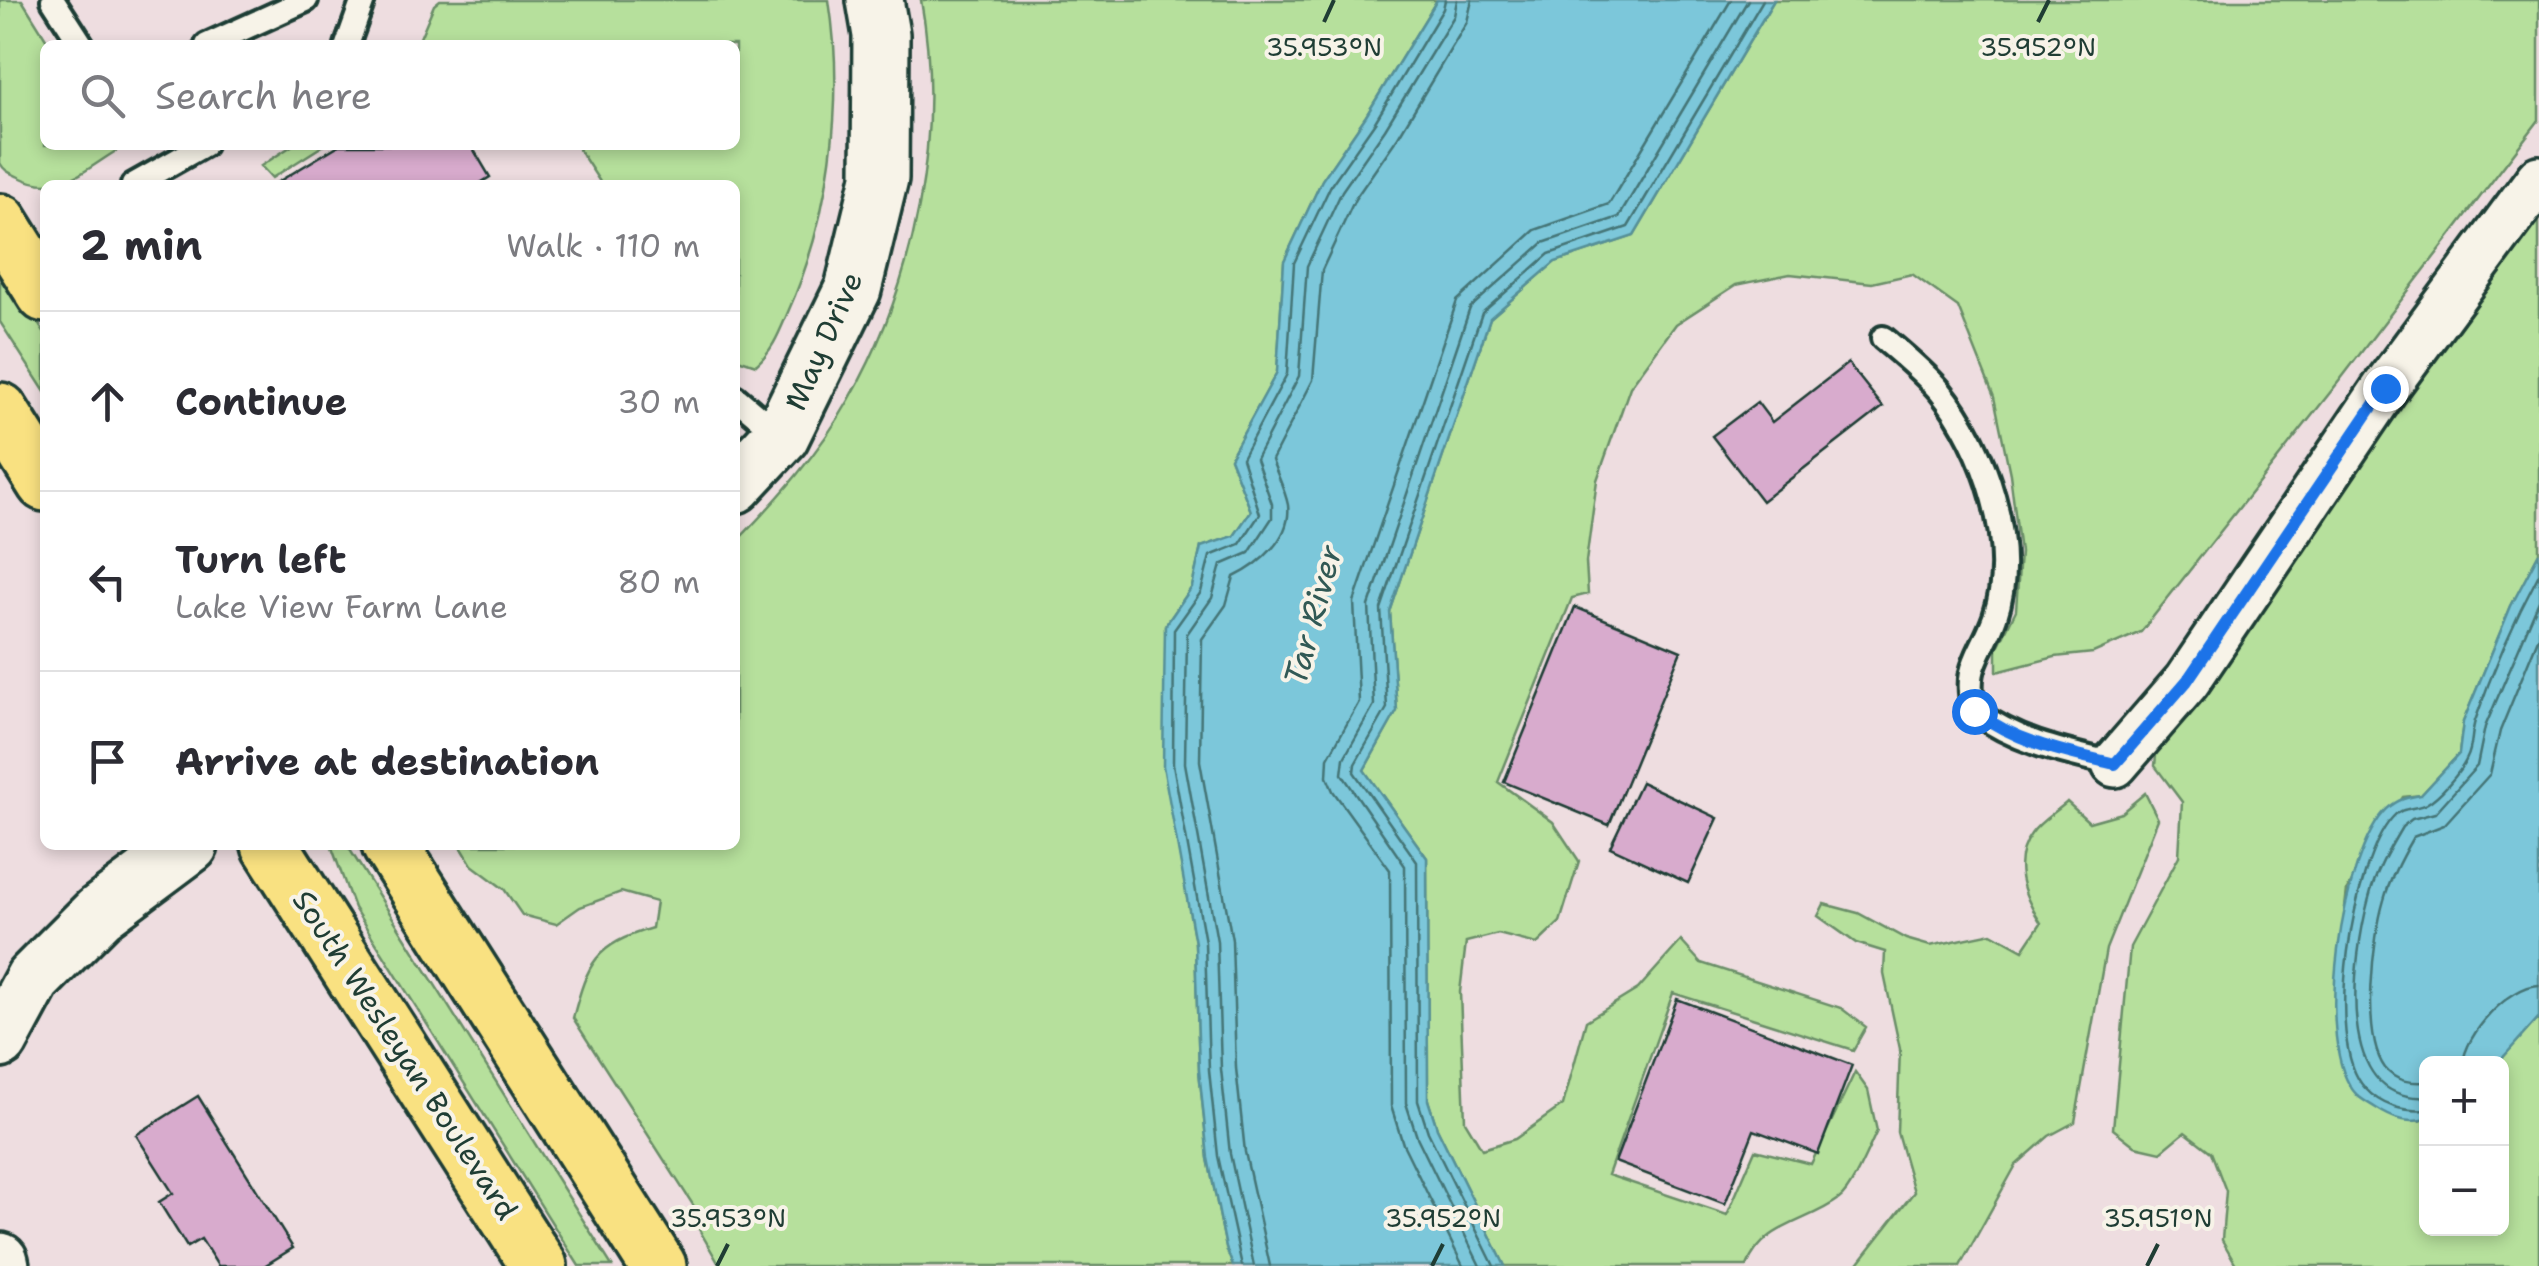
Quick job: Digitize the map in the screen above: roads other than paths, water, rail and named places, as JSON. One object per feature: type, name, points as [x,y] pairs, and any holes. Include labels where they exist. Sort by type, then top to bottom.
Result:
[{"type":"highway","points":[[0,411],[40,475]]},
{"type":"highway","name":"South Wesleyan Boulevard","points":[[273,850],[539,1266]]},
{"type":"highway","points":[[393,850],[658,1266]]},
{"type":"main road","name":"May Drive","points":[[740,481],[781,436],[853,290],[880,178],[881,35],[876,0]]},
{"type":"main road","points":[[0,1040],[33,978],[99,913],[183,850]]},
{"type":"street","points":[[2115,764],[2187,681],[2385,388],[2539,179]]},
{"type":"lane","points":[[53,0],[79,40]]},
{"type":"lane","points":[[218,40],[306,0]]},
{"type":"lane","points":[[349,40],[363,0]]},
{"type":"lane","points":[[141,180],[195,150]]},
{"type":"lane","points":[[1883,338],[1940,392],[1971,439],[1990,486],[2000,532],[2002,577],[1996,616],[1968,682],[1974,711],[2002,731],[2032,744],[2115,764]]},
{"type":"lane","points":[[740,401],[781,436]]},
{"type":"water","name":"Tar River","points":[[1437,0],[1774,0],[1634,236],[1555,262],[1490,318],[1390,612],[1397,711],[1364,770],[1427,858],[1428,1100],[1437,1128],[1505,1266],[1233,1266],[1208,1158],[1199,1070],[1195,943],[1163,766],[1165,626],[1192,587],[1201,547],[1234,536],[1251,511],[1230,458],[1277,372],[1284,261],[1322,180]]},
{"type":"water","points":[[2539,553],[2539,1017],[2504,1056],[2419,1056],[2419,1120],[2400,1120],[2359,1097],[2343,1071],[2334,995],[2346,906],[2357,865],[2371,832],[2387,809],[2403,799],[2421,795],[2459,754],[2463,722],[2511,606]]}]
